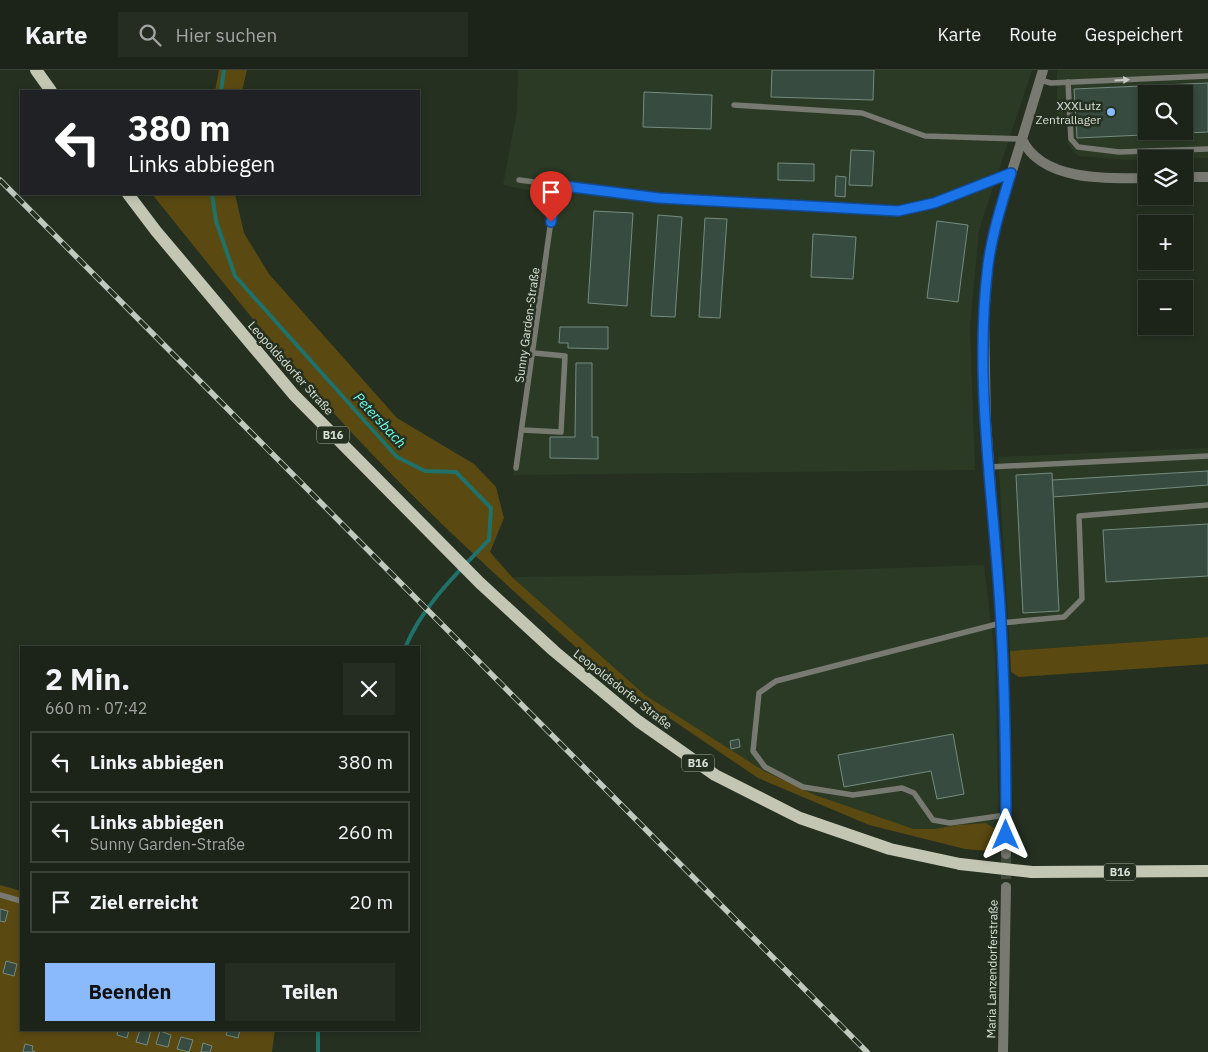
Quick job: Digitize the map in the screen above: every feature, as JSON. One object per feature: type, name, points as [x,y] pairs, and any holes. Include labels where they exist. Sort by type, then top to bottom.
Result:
[{"type":"main road","points":[[36,70],[50,90]]},
{"type":"main road","name":"Leopoldsdorfer Straße","points":[[129,195],[226,316],[294,395],[445,549],[554,651],[638,721],[715,775],[800,818],[890,849],[960,864],[1032,872],[1208,871]]},
{"type":"street","points":[[1006,854],[1001,623],[984,373],[984,318],[988,264],[1011,173],[1041,75]]},
{"type":"street","points":[[1022,139],[1027,149],[1034,156],[1076,175],[1097,178],[1138,178]]},
{"type":"street","points":[[1193,177],[1208,177]]},
{"type":"street","name":"Maria Lanzendorferstraße","points":[[1003,1052],[1006,887]]},
{"type":"lane","points":[[1041,75],[1051,83],[1208,76]]},
{"type":"lane","points":[[1070,82],[1071,139],[1078,147],[1120,152],[1208,149]]},
{"type":"lane","points":[[734,104],[862,113],[925,136],[1022,139]]},
{"type":"lane","points":[[519,180],[659,198],[898,211],[934,203],[1011,173]]},
{"type":"lane","name":"Sunny Garden-Straße","points":[[516,468],[534,353],[556,185]]},
{"type":"lane","points":[[523,430],[561,432],[565,356],[534,353]]},
{"type":"lane","points":[[990,466],[1208,456]]},
{"type":"lane","points":[[1006,815],[950,823],[933,820],[914,794],[902,788],[853,795],[803,787],[765,767],[753,750],[759,693],[776,681],[1001,623],[1064,617],[1082,599],[1079,516],[1208,505]]},
{"type":"lane","points":[[0,895],[20,901]]},
{"type":"shaded area","points":[[219,70],[247,70],[242,90],[215,90]]},
{"type":"shaded area","points":[[518,70],[1032,70],[979,230],[970,327],[975,470],[513,475],[551,195],[503,185],[517,111]]},
{"type":"shaded area","points":[[1057,70],[1208,70],[1208,158],[1193,158],[1193,150],[1138,150],[1138,160],[1078,156],[1068,145],[1067,121],[1057,122]]},
{"type":"shaded area","points":[[153,195],[235,195],[244,233],[269,274],[397,418],[474,464],[496,487],[504,518],[490,552],[512,577],[645,695],[764,771],[815,795],[914,829],[935,829],[986,823],[999,831],[1001,846],[998,852],[965,849],[869,825],[758,778],[662,713],[642,706],[470,551],[371,453],[286,359]]},
{"type":"shaded area","points":[[1208,448],[1208,637],[1010,651],[998,457]]},
{"type":"shaded area","points":[[984,565],[995,657],[999,831],[986,823],[935,829],[914,829],[815,795],[764,771],[645,695],[512,577],[685,575]]},
{"type":"shaded area","points":[[1208,637],[1208,664],[1019,677],[1011,672],[1010,651]]},
{"type":"shaded area","points":[[0,885],[20,891],[20,1031],[275,1031],[272,1052],[0,1052]]},
{"type":"building","points":[[772,70],[874,70],[873,100],[771,97]]},
{"type":"building","name":"XXXLutz Zentrallager","points":[[1208,83],[1208,132],[1193,133],[1193,85],[1163,85]]},
{"type":"building","name":"XXXLutz Zentrallager","points":[[1138,86],[1138,135],[1077,138],[1074,89]]},
{"type":"building","points":[[644,92],[712,95],[711,129],[643,127]]},
{"type":"building","points":[[851,150],[874,151],[872,186],[849,185]]},
{"type":"building","points":[[778,163],[814,164],[814,181],[778,180]]},
{"type":"building","points":[[836,176],[846,177],[845,197],[835,196]]},
{"type":"building","points":[[594,211],[633,213],[627,306],[588,303]]},
{"type":"building","points":[[658,215],[682,217],[675,317],[651,316]]},
{"type":"building","points":[[705,218],[727,219],[720,318],[699,317]]},
{"type":"building","points":[[937,221],[968,225],[958,302],[927,298]]},
{"type":"building","points":[[813,234],[856,237],[853,279],[811,277]]},
{"type":"building","points":[[560,327],[608,327],[608,349],[568,348],[568,343],[559,343]]},
{"type":"building","points":[[576,363],[592,363],[592,437],[598,437],[598,459],[550,458],[550,437],[575,437]]},
{"type":"building","points":[[1208,471],[1208,485],[1053,497],[1052,480]]},
{"type":"building","points":[[1052,473],[1059,611],[1023,613],[1016,475]]},
{"type":"building","points":[[1208,524],[1208,576],[1106,582],[1103,530]]},
{"type":"building","points":[[953,734],[964,794],[937,799],[931,771],[844,787],[838,755]]},
{"type":"building","points":[[739,739],[740,747],[731,749],[730,741]]},
{"type":"building","points":[[0,909],[8,911],[5,922],[0,921]]},
{"type":"building","points":[[6,961],[17,964],[14,976],[3,973]]},
{"type":"building","points":[[118,1031],[129,1031],[127,1038],[117,1035]]},
{"type":"building","points":[[140,1031],[151,1031],[147,1045],[136,1042]]},
{"type":"building","points":[[160,1031],[171,1035],[168,1047],[156,1044]]},
{"type":"building","points":[[228,1031],[240,1031],[238,1038],[226,1035]]},
{"type":"building","points":[[181,1037],[193,1040],[189,1052],[177,1049]]},
{"type":"building","points":[[203,1043],[212,1046],[210,1052],[201,1052]]},
{"type":"building","points":[[25,1044],[33,1046],[32,1050],[35,1052],[23,1052]]},
{"type":"waterway","name":"Petersbach","points":[[221,90],[224,70]]},
{"type":"waterway","name":"Petersbach","points":[[212,195],[216,221],[235,276],[397,457],[425,471],[456,472],[491,508],[489,540],[453,577],[431,604],[406,646]]},
{"type":"waterway","name":"Petersbach","points":[[318,1031],[318,1052]]},
{"type":"tunnel","points":[[1006,854],[1006,887]]},
{"type":"railway","points":[[0,180],[867,1052]]},
{"type":"place","name":"XXXLutz Zentrallager","points":[[1111,112]]},
{"type":"route","points":[[551,222],[556,185],[659,198],[898,211],[934,203],[1011,173],[998,216],[988,264],[984,318],[986,422],[1001,623],[1005,725],[1006,835]]}]
